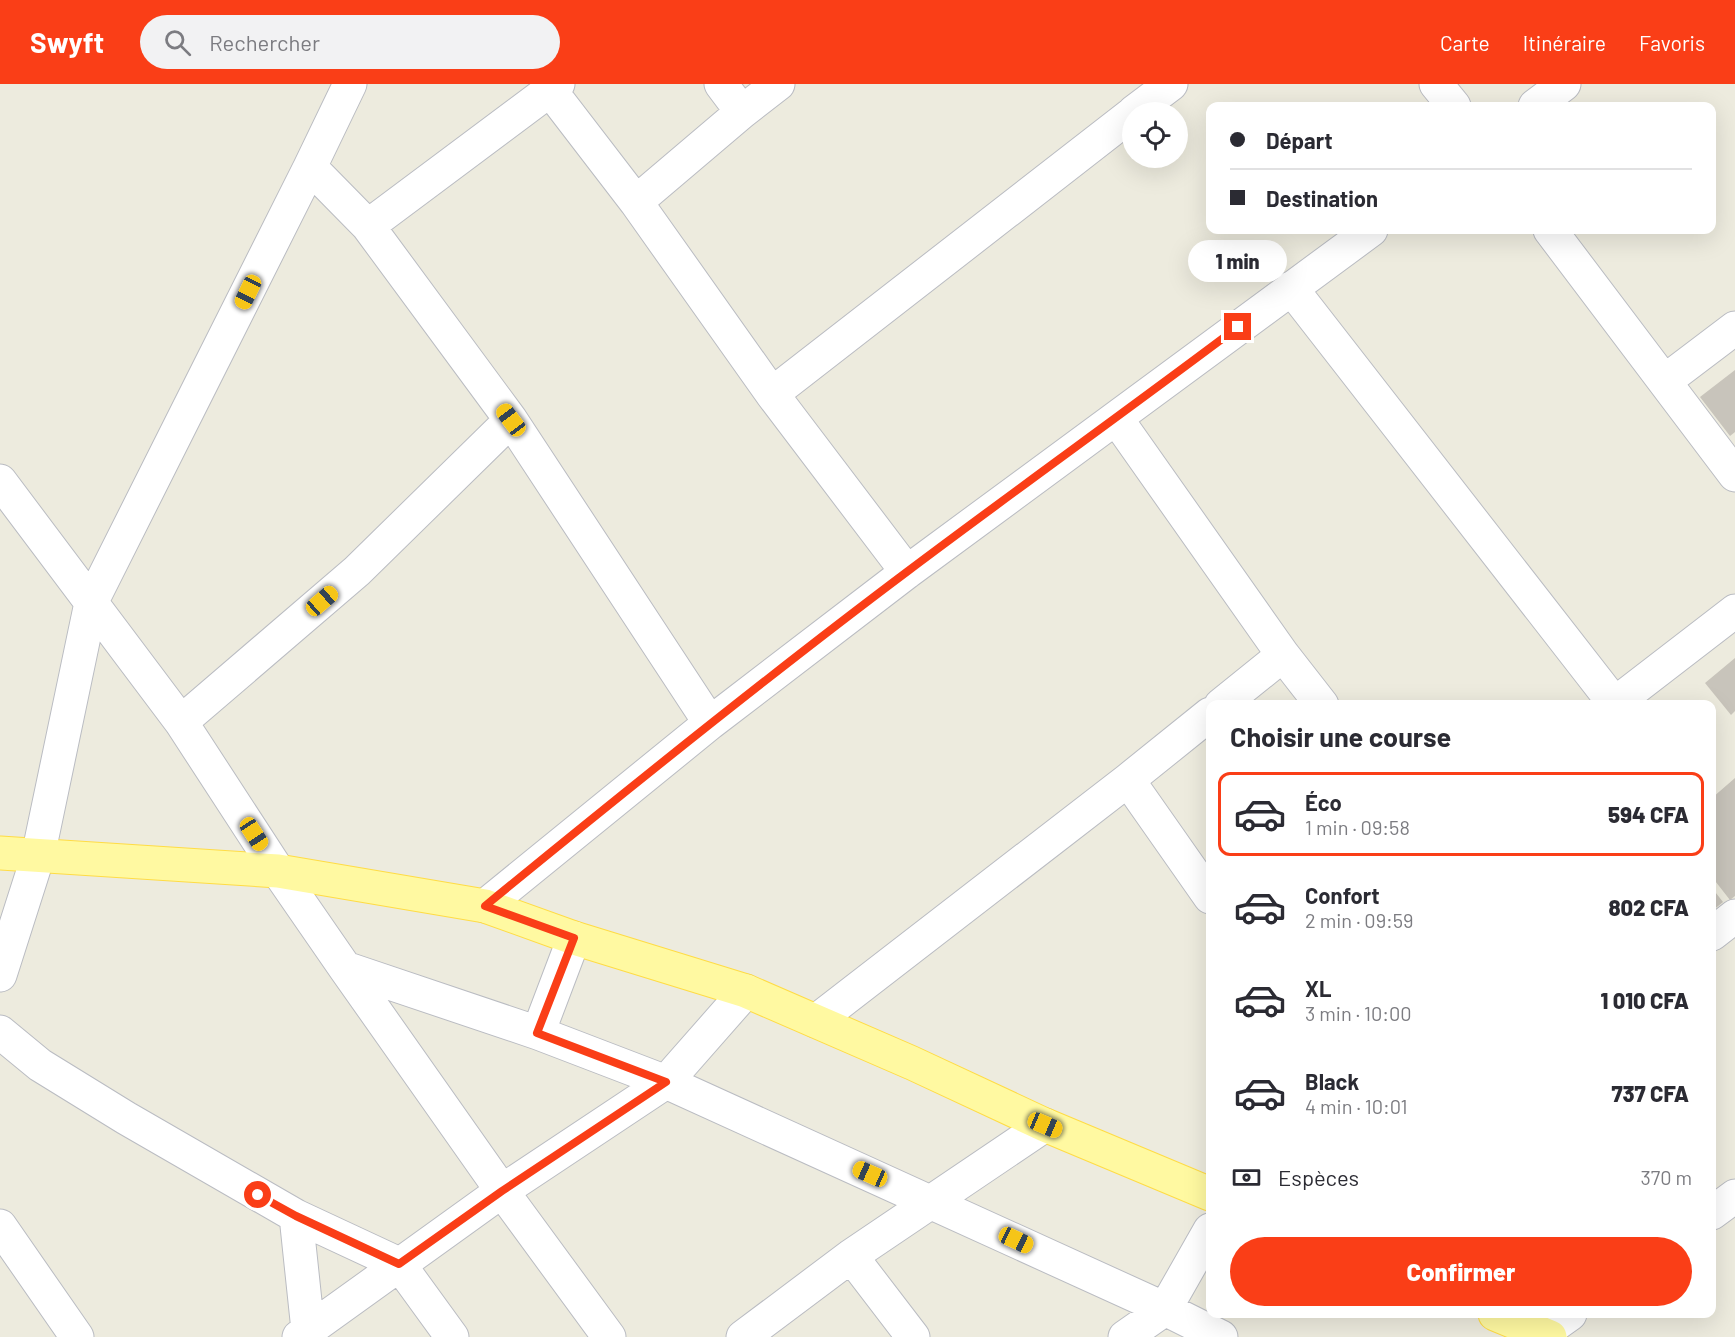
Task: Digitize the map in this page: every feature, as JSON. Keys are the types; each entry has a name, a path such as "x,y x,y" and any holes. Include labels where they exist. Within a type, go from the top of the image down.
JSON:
{"main road":[{"path":"0,853 278,871 485,906 574,938 746,991 912,1063 1045,1125 1206,1192"}],"street":[{"path":"0,975 38,856 91,603 350,84"},
{"path":"721,84 742,112"},
{"path":"636,202 778,84"},
{"path":"1147,102 1171,84"},
{"path":"1436,84 1451,102"},
{"path":"1540,102 1564,84"},
{"path":"368,226 554,87 772,394 907,572"},
{"path":"772,394 1122,122"},
{"path":"310,167 368,226 511,420 710,723"},
{"path":"485,906 710,723 907,572 1365,234"},
{"path":"1553,234 1735,475"},
{"path":"1291,288 1611,700"},
{"path":"1665,381 1735,328"},
{"path":"1116,418 1283,655 1318,700"},
{"path":"181,722 357,571 511,420"},
{"path":"0,481 181,722 278,871 345,968 502,1191 609,1337"},
{"path":"1619,700 1735,611"},
{"path":"1227,700 1283,655"},
{"path":"816,1021 1206,717"},
{"path":"1128,780 1206,891"},
{"path":"1716,931 1735,915"},
{"path":"537,1033 574,938"},
{"path":"345,968 537,1033 666,1082 1165,1309 1221,1337"},
{"path":"303,1334 502,1191 666,1082 746,991"},
{"path":"0,1032 40,1065 78,1089 296,1216 399,1264 452,1337"},
{"path":"743,1337 851,1256 1045,1125"},
{"path":"1716,1210 1735,1196"},
{"path":"296,1216 303,1334"},
{"path":"0,1226 77,1337"},
{"path":"1125,1337 1165,1309 1206,1237"},
{"path":"851,1256 912,1337"},
{"path":"1526,1327 1556,1318"}],"building":[{"path":"1735,370 1735,432 1730,436 1700,397"},
{"path":"1735,658 1735,711 1731,715 1705,683"},
{"path":"1735,778 1735,896 1730,900 1716,882 1716,795"},
{"path":"1716,893 1723,902 1716,908"}],"route":[{"path":"258,1195 296,1216 399,1264 502,1191 666,1082 537,1033 574,938 485,906 710,723 907,572 1238,327"}]}
